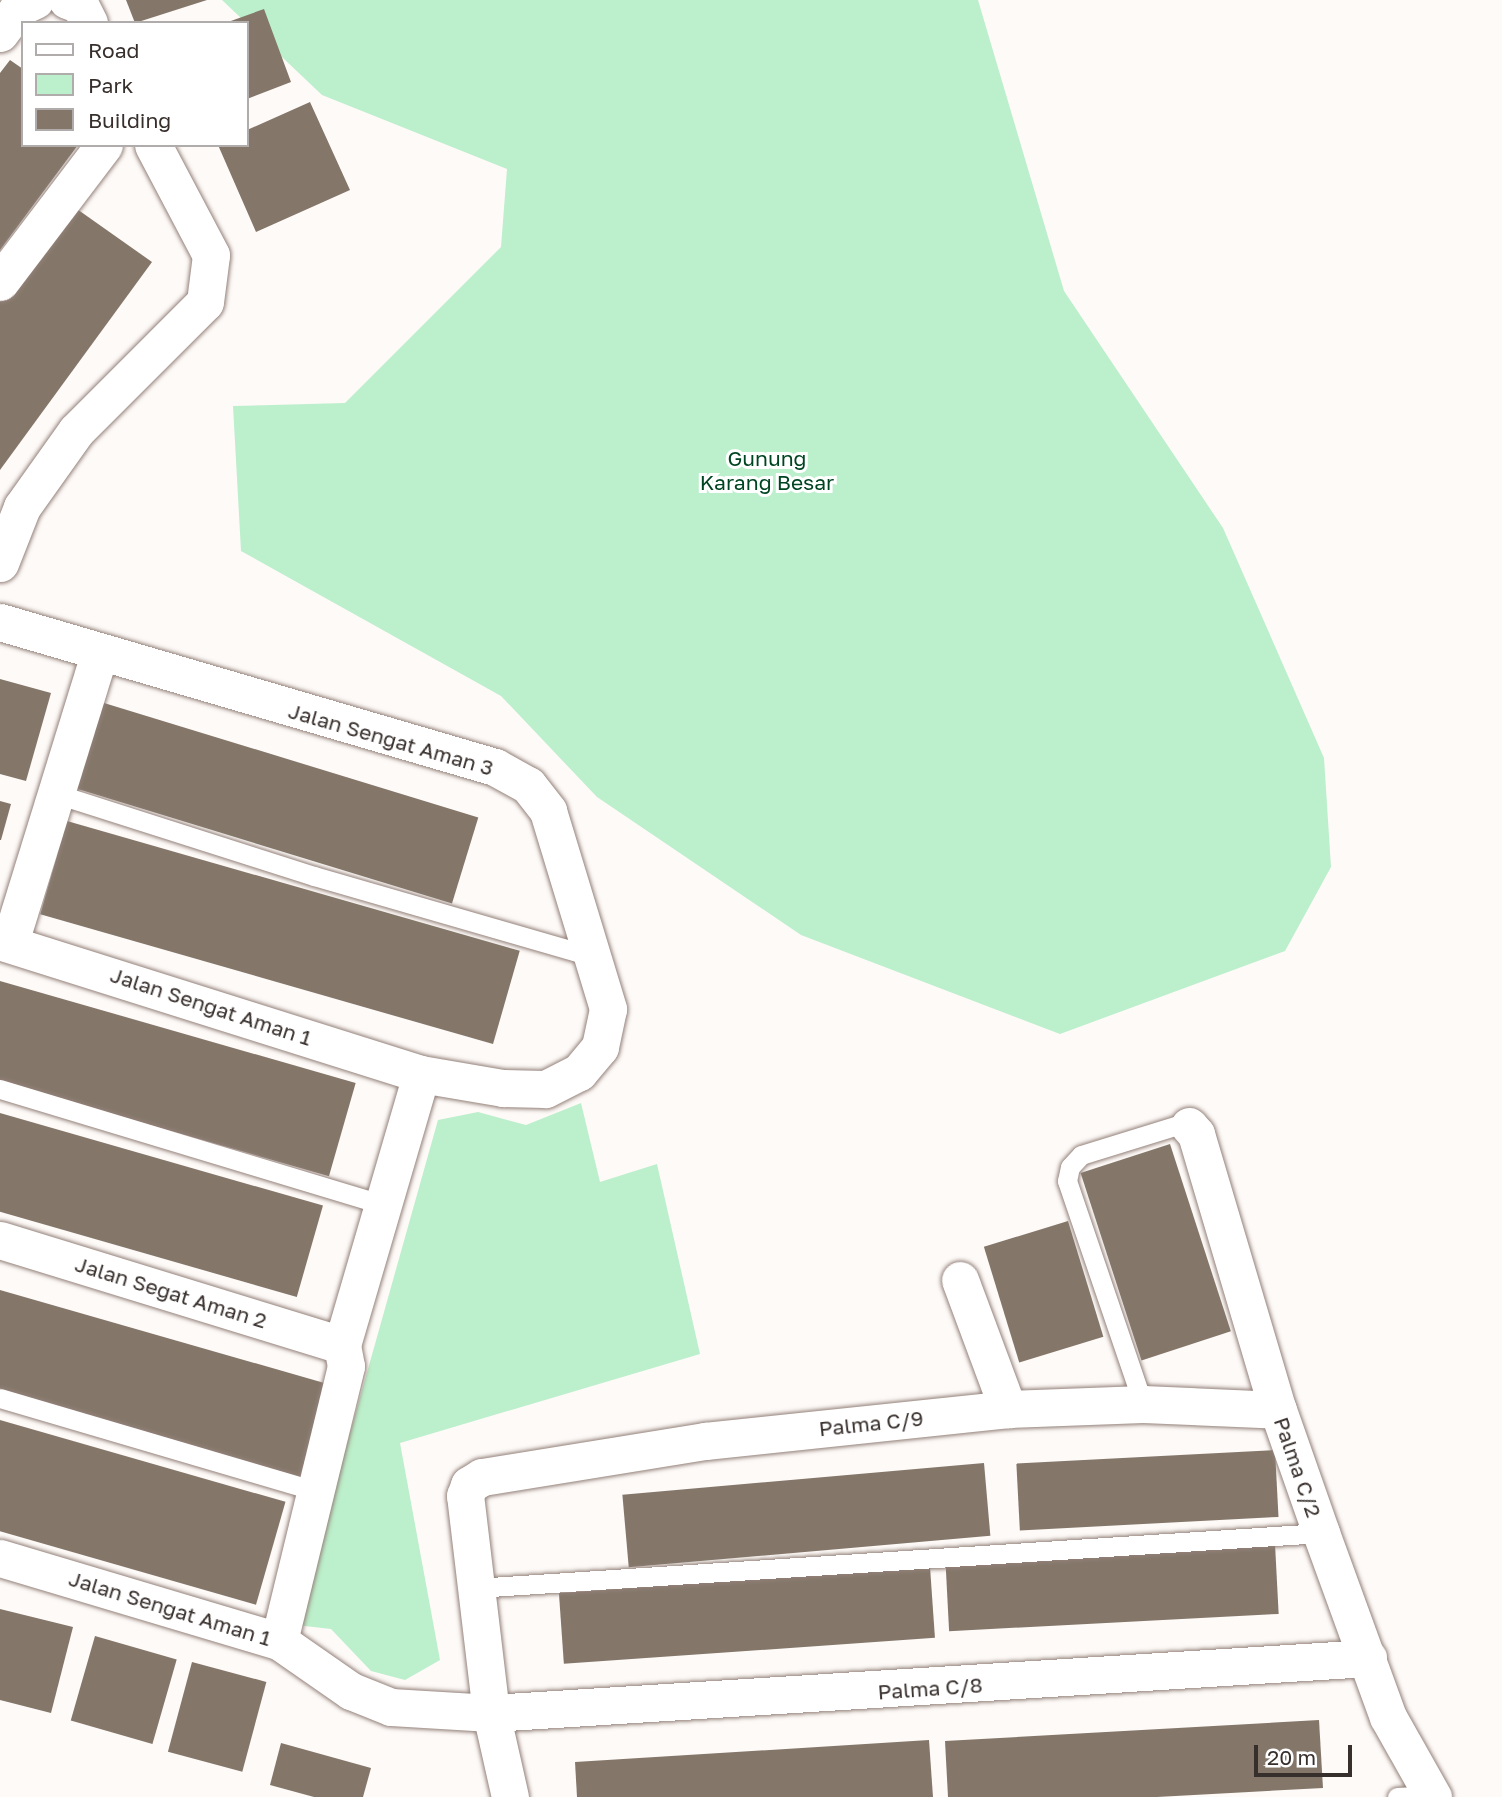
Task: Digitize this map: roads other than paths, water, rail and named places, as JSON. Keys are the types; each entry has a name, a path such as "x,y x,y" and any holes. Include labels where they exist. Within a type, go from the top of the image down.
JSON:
{"street":[{"path":"0,33 18,8 35,0"},
{"path":"67,0 80,5 88,21"},
{"path":"0,282 102,147"},
{"path":"0,564 22,507 76,432 205,302 211,255 154,147"},
{"name":"Jalan Sengat Aman 3","path":"0,622 99,654 495,768 528,785 548,811 608,1009 600,1047 579,1072 545,1089 503,1088 421,1074"},
{"path":"5,942 57,794 99,654"},
{"name":"Jalan Sengat Aman 1","path":"5,942 421,1074"},
{"path":"279,1641 346,1366 342,1345 421,1074"},
{"name":"Palma C/2","path":"1189,1126 1196,1134 1278,1410 1388,1717 1420,1796"},
{"name":"Jalan Segat Aman 2","path":"0,1240 342,1345"},
{"path":"960,1280 1008,1409"},
{"name":"Palma C/9","path":"475,1588 465,1496 469,1485 482,1477 705,1441 1008,1409 1143,1404 1278,1410"},
{"name":"Jalan Sengat Aman 1","path":"0,1558 279,1641 351,1691 391,1707 491,1713"},
{"path":"475,1588 491,1713 510,1797"},
{"name":"Palma C/8","path":"491,1713 1368,1658"}],"lane":[{"path":"57,794 314,876 592,956"},
{"path":"0,1088 384,1205"},
{"path":"1143,1404 1067,1181 1070,1167 1081,1155 1181,1124 1189,1126"},
{"path":"0,1398 316,1491"},
{"path":"475,1588 1321,1533"}],"park label":[{"name":"Gunung Karang Besar","path":"767,470"}]}
